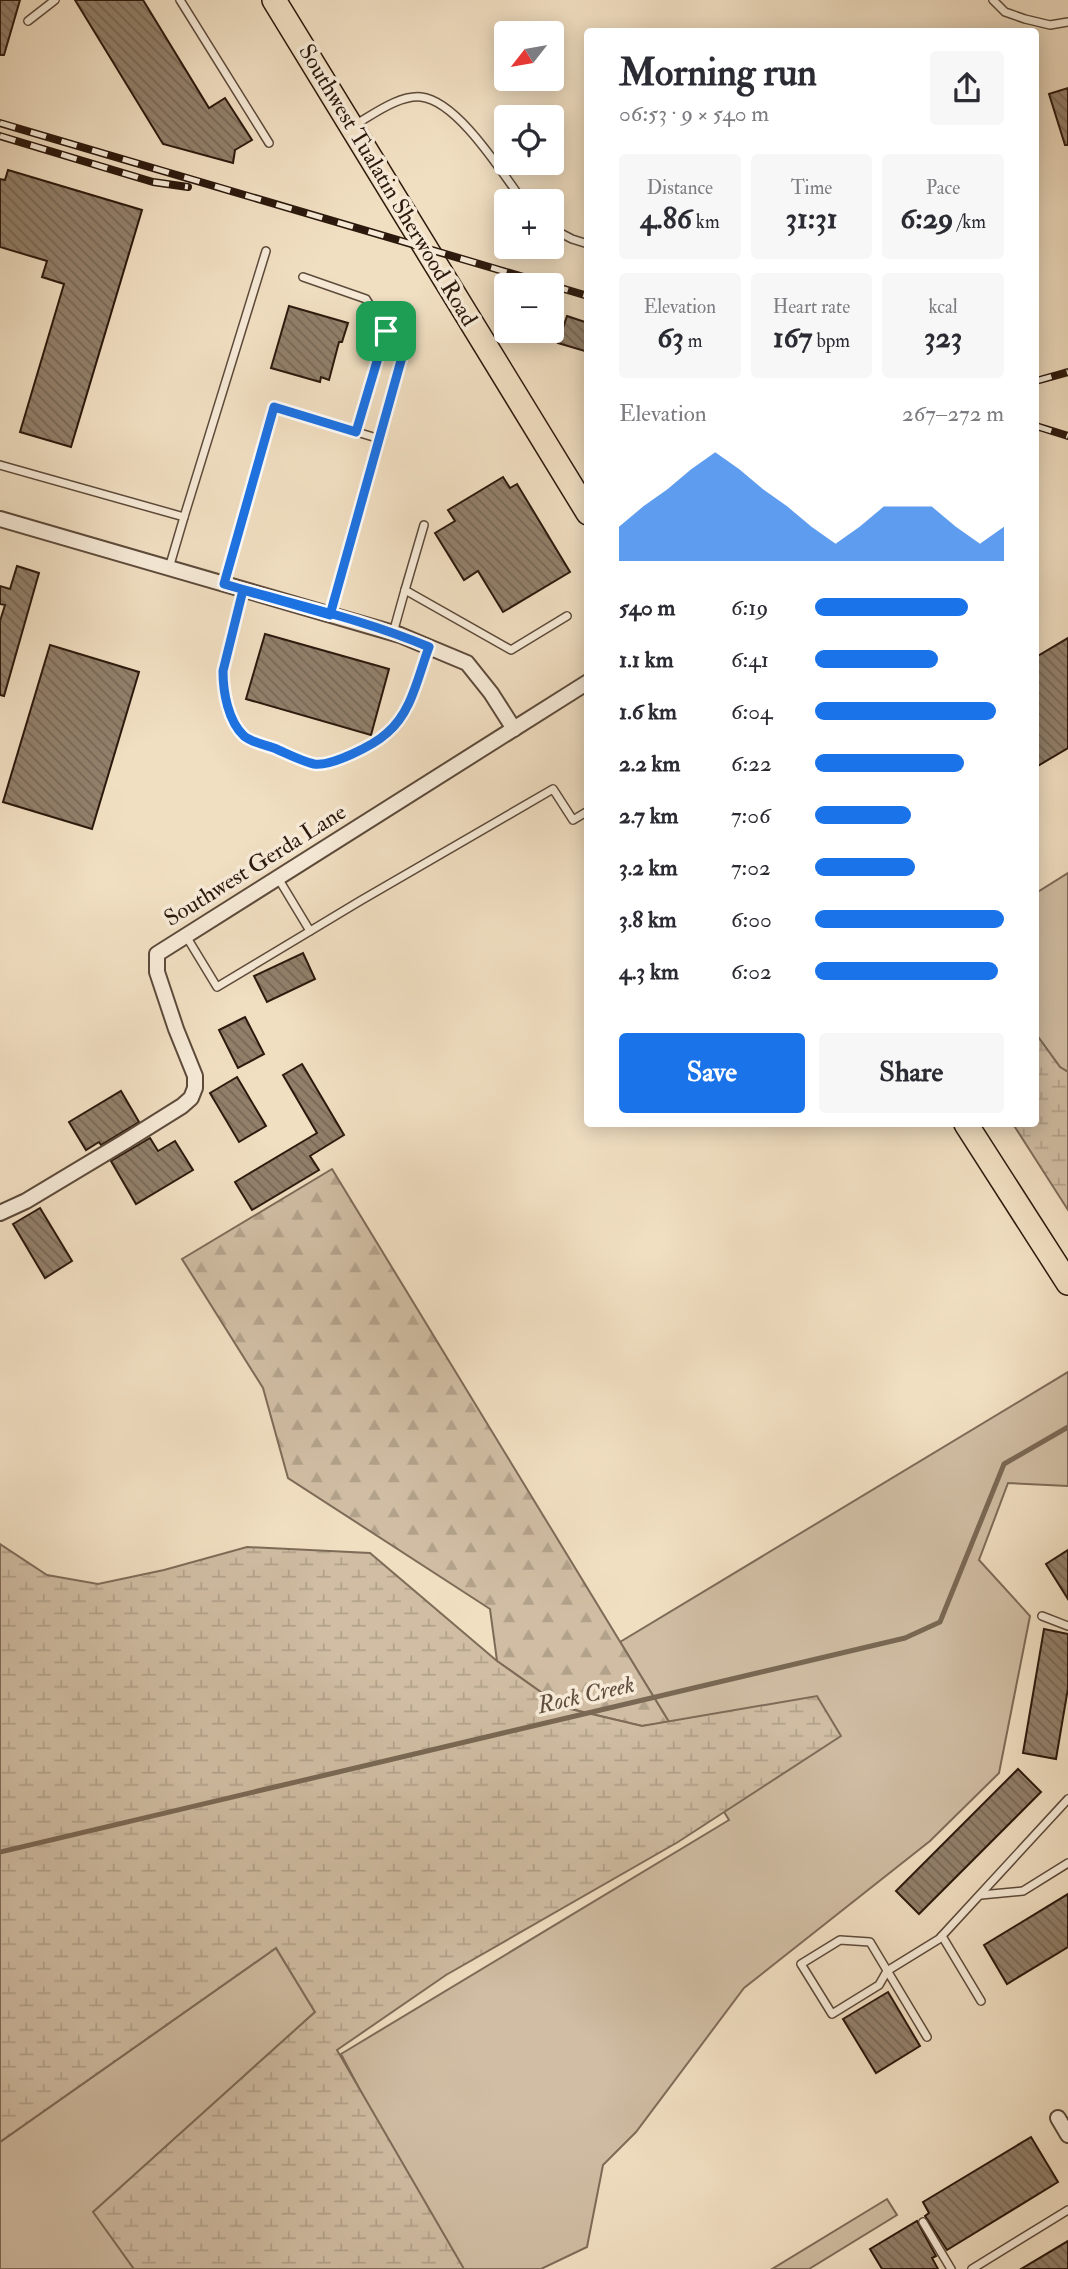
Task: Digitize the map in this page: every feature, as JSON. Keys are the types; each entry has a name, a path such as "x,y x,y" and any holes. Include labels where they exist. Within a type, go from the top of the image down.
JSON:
{"highway":[{"name":"Southwest Tualatin Sherwood Road","path":"274,0 584,506"},
{"path":"968,1127 1068,1283"}],"street":[{"path":"0,519 393,633 429,647 467,663 491,693 514,729"},
{"name":"Southwest Gerda Lane","path":"0,1213 26,1201 126,1141 183,1106 191,1098 195,1088 195,1076 157,972 157,954 584,685"},
{"path":"1058,2118 1068,2135"}],"lane":[{"path":"28,21 55,0"},
{"path":"180,0 270,143"},
{"path":"993,0 1005,12 1025,19 1050,25 1068,22"},
{"path":"352,126 404,99 422,97 443,107 467,126 514,189"},
{"path":"564,235 584,243"},
{"path":"169,568 266,251"},
{"path":"303,277 366,299 402,357 330,615"},
{"path":"356,432 386,331"},
{"path":"224,584 274,407 380,439"},
{"path":"0,465 184,517"},
{"path":"393,633 424,526"},
{"path":"243,590 223,671 229,710 245,738 316,764 365,748 387,734 409,704 429,647"},
{"path":"405,590 511,650 567,616"},
{"path":"186,936 217,987 553,789 573,820 584,813"},
{"path":"278,878 310,931"},
{"path":"1042,1616 1068,1626"},
{"path":"927,2036 887,1971 870,1942 840,1940 801,1964 832,2014 879,1985 887,1971 942,1936 1068,1799"},
{"path":"981,1895 1023,1891 1068,1863"},
{"path":"942,1936 981,2001"},
{"path":"972,2269 1068,2210"},
{"path":"923,2222 951,2269"}],"green space":[{"path":"1068,873 1068,1072 1060,1067 1039,1038 1039,891"},
{"path":"1039,1038 1060,1067 1068,1072 1068,1210 1015,1127 1039,1127"},
{"path":"332,1169 669,1722 642,1726 562,1707 497,1661 490,1609 288,1478 263,1388 182,1259"},
{"path":"1068,1372 1068,1486 1008,1483 979,1560 1030,1616 999,1773 930,1841 744,1988 636,2132 603,2165 587,2247 541,2269 454,2269 341,2054 729,1820 620,1642"},
{"path":"0,1544 47,1575 98,1584 164,1570 247,1547 370,1553 497,1661 562,1707 642,1726 817,1696 841,1736 678,1842 446,1975 337,2050 464,2269 134,2269 93,2212 315,2012 276,1948 0,2142"},
{"path":"276,1948 315,2012 94,2212 134,2269 0,2269 0,2142"},
{"path":"887,2199 897,2215 809,2269 772,2269"}],"building":[{"path":"0,0 20,0 4,55 0,55"},
{"path":"75,0 143,0 209,108 225,98 252,140 235,150 233,163 163,144"},
{"path":"1068,88 1068,145 1065,145 1049,94"},
{"path":"8,170 142,210 71,447 20,432 64,284 42,277 47,261 0,247 0,179 5,180"},
{"path":"289,306 348,323 342,342 339,342 329,380 321,377 320,382 271,368"},
{"path":"567,316 584,322 584,351 558,343 564,343"},
{"path":"503,477 510,488 517,484 570,572 503,612 478,571 464,580 435,533 455,521 448,510"},
{"path":"17,566 39,573 4,696 0,695 0,621 5,605 0,604 0,586 10,589"},
{"path":"265,634 389,669 371,735 246,699"},
{"path":"1068,638 1068,748 1039,765 1039,655"},
{"path":"50,645 139,672 92,829 3,802"},
{"path":"303,953 315,979 267,1002 254,976"},
{"path":"245,1017 264,1054 238,1068 219,1030"},
{"path":"302,1064 344,1135 310,1156 319,1170 252,1210 235,1182 317,1133 283,1075"},
{"path":"237,1077 266,1126 239,1142 210,1093"},
{"path":"121,1091 139,1122 101,1145 99,1142 86,1150 69,1122"},
{"path":"150,1138 158,1151 175,1141 193,1170 136,1204 111,1161"},
{"path":"40,1208 72,1261 45,1278 13,1224"},
{"path":"1068,1550 1068,1599 1046,1564"},
{"path":"1044,1629 1068,1634 1068,1688 1056,1759 1023,1753"},
{"path":"1018,1769 1041,1792 919,1914 896,1891"},
{"path":"1068,1894 1068,1947 1007,1984 984,1945"},
{"path":"888,1992 920,2046 876,2073 843,2019"},
{"path":"1031,2137 1058,2182 947,2250 925,2216 929,2213 923,2202"},
{"path":"917,2221 936,2256 932,2258 938,2269 882,2269 870,2249"},
{"path":"1068,2241 1068,2269 1021,2269"}],"waterway":[{"name":"Rock Creek","path":"0,1852 905,1638 940,1622 1004,1464 1068,1427"}],"railway":[{"path":"0,123 584,295"},
{"path":"0,136 153,182 188,187"},
{"path":"1039,380 1068,372"},
{"path":"1039,427 1068,436"}],"route":[{"path":"386,331 356,432 274,407 224,584 330,615 400,635 429,647 409,704 387,734 365,748 329,762 316,764 245,738 229,710 223,671 243,590 330,615 402,357 386,331"}]}
